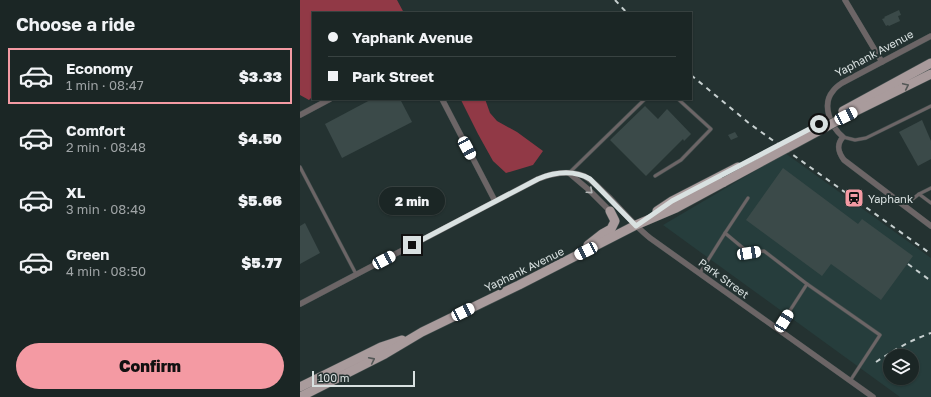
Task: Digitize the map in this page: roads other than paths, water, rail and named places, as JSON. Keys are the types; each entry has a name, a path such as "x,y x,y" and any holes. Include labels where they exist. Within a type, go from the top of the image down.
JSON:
{"main road":[{"name":"Yaphank Avenue","path":"300,397 385,354 422,332 636,226 676,208 722,179 844,114 931,63"},
{"name":"Yaphank Avenue","path":"844,114 931,74"},
{"path":"574,258 602,234 613,227 615,221 610,211"},
{"name":"Yaphank Avenue","path":"300,387 381,347 422,332"}],"street":[{"path":"845,0 882,62"},
{"name":"Yaphank Avenue","path":"843,137 836,130 829,115 827,104 832,92 842,82 931,36"},
{"path":"300,115 328,100"},
{"path":"444,100 495,201"},
{"path":"843,137 838,144 838,148 844,160 931,226"},
{"path":"569,173 610,211"},
{"name":"Park Street","path":"300,304 495,201 544,177 554,174 569,173 583,175 590,179 636,226 650,238 873,397"}],"lane":[{"path":"569,173 643,100"},
{"path":"655,176 680,160 711,129 679,100"},
{"path":"843,137 855,140 866,138 931,106"},
{"path":"300,167 356,274"},
{"path":"904,206 919,194 931,188"},
{"path":"919,194 931,203"},
{"path":"700,273 748,198"},
{"path":"725,233 749,253 764,251 807,284 880,335 850,381"},
{"path":"778,329 807,284"}],"railway":[{"path":"615,0 626,12"},
{"path":"692,76 750,124 931,254"},
{"path":"908,264 931,281"},
{"path":"876,362 889,353 931,333"}],"place":[{"name":"Yaphank","path":"854,198"}]}
